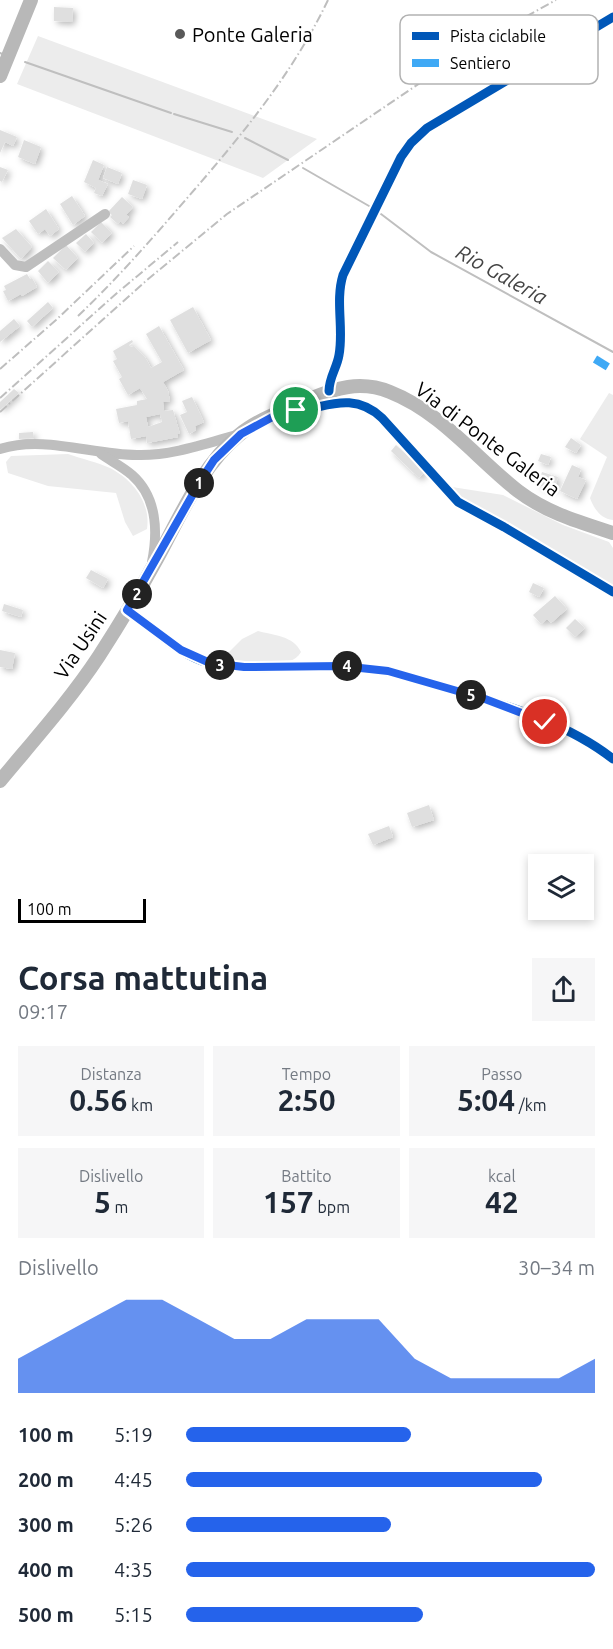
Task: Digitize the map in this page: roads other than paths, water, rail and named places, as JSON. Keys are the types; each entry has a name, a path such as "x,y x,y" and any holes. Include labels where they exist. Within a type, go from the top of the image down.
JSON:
{"main road":[{"path":"0,76 31,0"},
{"name":"Via di Ponte Galeria","path":"241,434 291,407 328,391 362,385 388,391 404,398 435,418 492,469 534,502 556,514 613,533"},
{"name":"Via Usini","path":"0,780 87,673 127,610 206,472 220,454 241,434"}],"street":[{"path":"598,25 613,16"},
{"path":"328,391 329,379 339,356 341,279 398,163 406,149 427,128 500,84"},
{"path":"0,249 15,265 25,267 105,214"},
{"path":"291,407 301,410 334,402 344,402 372,411 382,418 458,502 613,592"},
{"path":"0,449 17,445 39,444 97,452 158,454 241,434"},
{"path":"97,452 132,475 148,497 154,514 156,531 150,571"},
{"path":"127,610 181,650 203,661 234,666 323,665 388,671 485,699 531,716 579,738 613,759"}],"waterway":[{"name":"Rio Galeria","path":"25,62 171,113"},
{"name":"Rio Galeria","path":"174,114 232,132"},
{"name":"Rio Galeria","path":"245,138 288,160"},
{"name":"Rio Galeria","path":"303,168 369,206"},
{"name":"Rio Galeria","path":"381,214 431,252 613,352"}],"railway":[{"path":"78,316 152,238 251,122 300,51 328,0"},
{"path":"529,15 556,0"},
{"path":"0,412 147,280 227,214 418,84"},
{"path":"0,398 117,293 178,242"},
{"path":"0,369 134,246"}],"place":[{"name":"Ponte Galeria","path":"180,34"}]}
